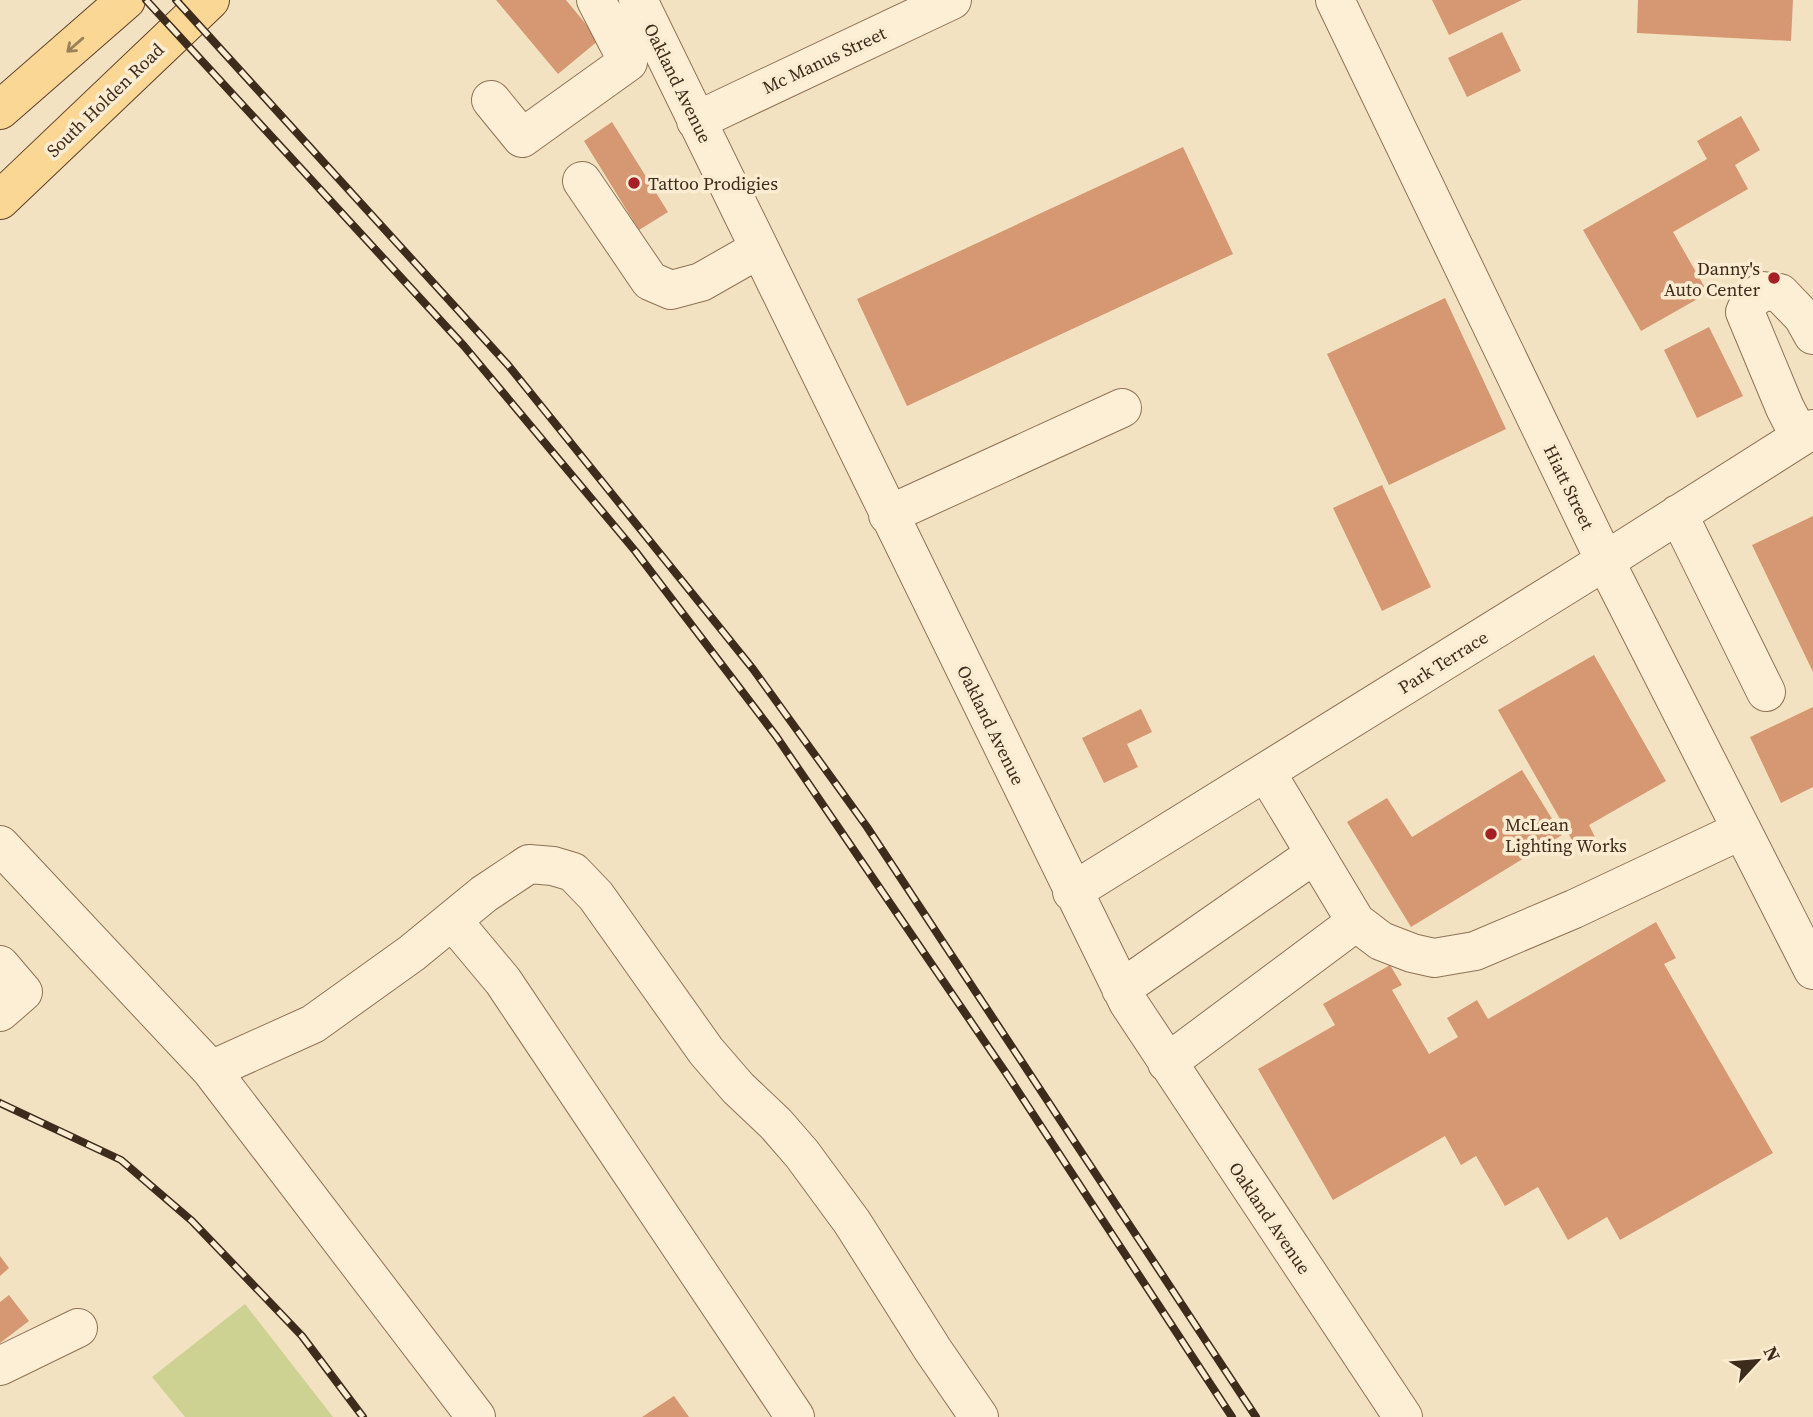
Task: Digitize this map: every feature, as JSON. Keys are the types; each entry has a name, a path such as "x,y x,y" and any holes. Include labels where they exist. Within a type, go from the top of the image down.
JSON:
{"main road":[{"path":"0,110 126,0"},
{"name":"South Holden Road","path":"0,200 210,0"}],"street":[{"path":"491,100 522,138 645,55 596,0"},
{"name":"Oakland Avenue","path":"638,0 645,55 696,121 1121,989 1167,1063 1403,1417"},
{"name":"Mc Manus Street","path":"696,121 952,0"},
{"name":"Hiatt Street","path":"1335,0 1605,561 1813,970"},
{"path":"582,181 650,281 671,290 701,282 759,249"},
{"path":"1806,433 1785,408 1745,312 1750,301 1763,291 1780,293 1802,317 1813,335"},
{"path":"888,515 1122,408"},
{"name":"Park Terrace","path":"1072,892 1806,433"},
{"path":"1678,514 1766,692"},
{"path":"1266,772 1356,922 1381,941 1434,958 1475,951 1574,909 1742,830"},
{"path":"0,845 211,1070 477,1417"},
{"path":"1121,989 1315,854"},
{"path":"211,1070 313,1024 412,953 484,894 529,864 553,866 573,872 596,896 706,1051 738,1088 776,1124 810,1165 852,1222 979,1417"},
{"path":"452,920 503,981 796,1417"},
{"path":"1167,1063 1356,922"},
{"path":"0,965 23,992 0,1012"},
{"path":"0,1366 78,1328"}],"green space":[{"path":"245,1304 333,1417 185,1417 152,1377"}],"building":[{"path":"496,0 566,0 599,40 558,74"},
{"path":"1432,0 1522,0 1449,35"},
{"path":"1638,0 1793,0 1791,41 1637,33"},
{"path":"1502,32 1521,71 1467,97 1448,58"},
{"path":"1741,116 1760,150 1735,165 1748,189 1673,232 1708,293 1641,331 1583,230 1707,159 1697,141"},
{"path":"612,122 668,212 639,230 584,141"},
{"path":"1183,147 1233,254 907,406 857,299"},
{"path":"1445,298 1506,429 1389,485 1327,354"},
{"path":"1709,327 1743,396 1697,418 1664,350"},
{"path":"1382,485 1431,587 1382,611 1333,508"},
{"path":"1813,516 1813,672 1752,545"},
{"path":"1594,655 1666,781 1589,825 1595,837 1576,847 1498,710"},
{"path":"1813,707 1813,787 1781,803 1750,737"},
{"path":"1141,709 1152,732 1127,744 1138,767 1104,783 1082,738"},
{"path":"1522,770 1562,835 1411,927 1347,822 1387,798 1412,837"},
{"path":"1656,922 1676,958 1664,964 1773,1153 1620,1240 1607,1217 1568,1240 1538,1187 1505,1206 1476,1156 1461,1165 1445,1136 1333,1200 1258,1069 1335,1025 1323,1004 1390,965 1402,985 1392,990 1429,1054 1458,1037 1447,1018 1477,1000 1488,1019"},
{"path":"0,1256 9,1268 0,1276"},
{"path":"9,1295 29,1321 0,1343 0,1302"},
{"path":"674,1396 689,1417 642,1417"}],"railway":[{"path":"146,0 464,346 636,552 776,736 1008,1076 1232,1417"},
{"path":"176,0 508,365 753,669 867,827 1256,1417"},
{"path":"0,1103 121,1160 192,1221 302,1336 363,1417"}],"place":[{"name":"Tattoo Prodigies","path":"634,183"},
{"name":"Danny's Auto Center","path":"1774,278"},
{"name":"McLean Lighting Works","path":"1491,834"}]}
